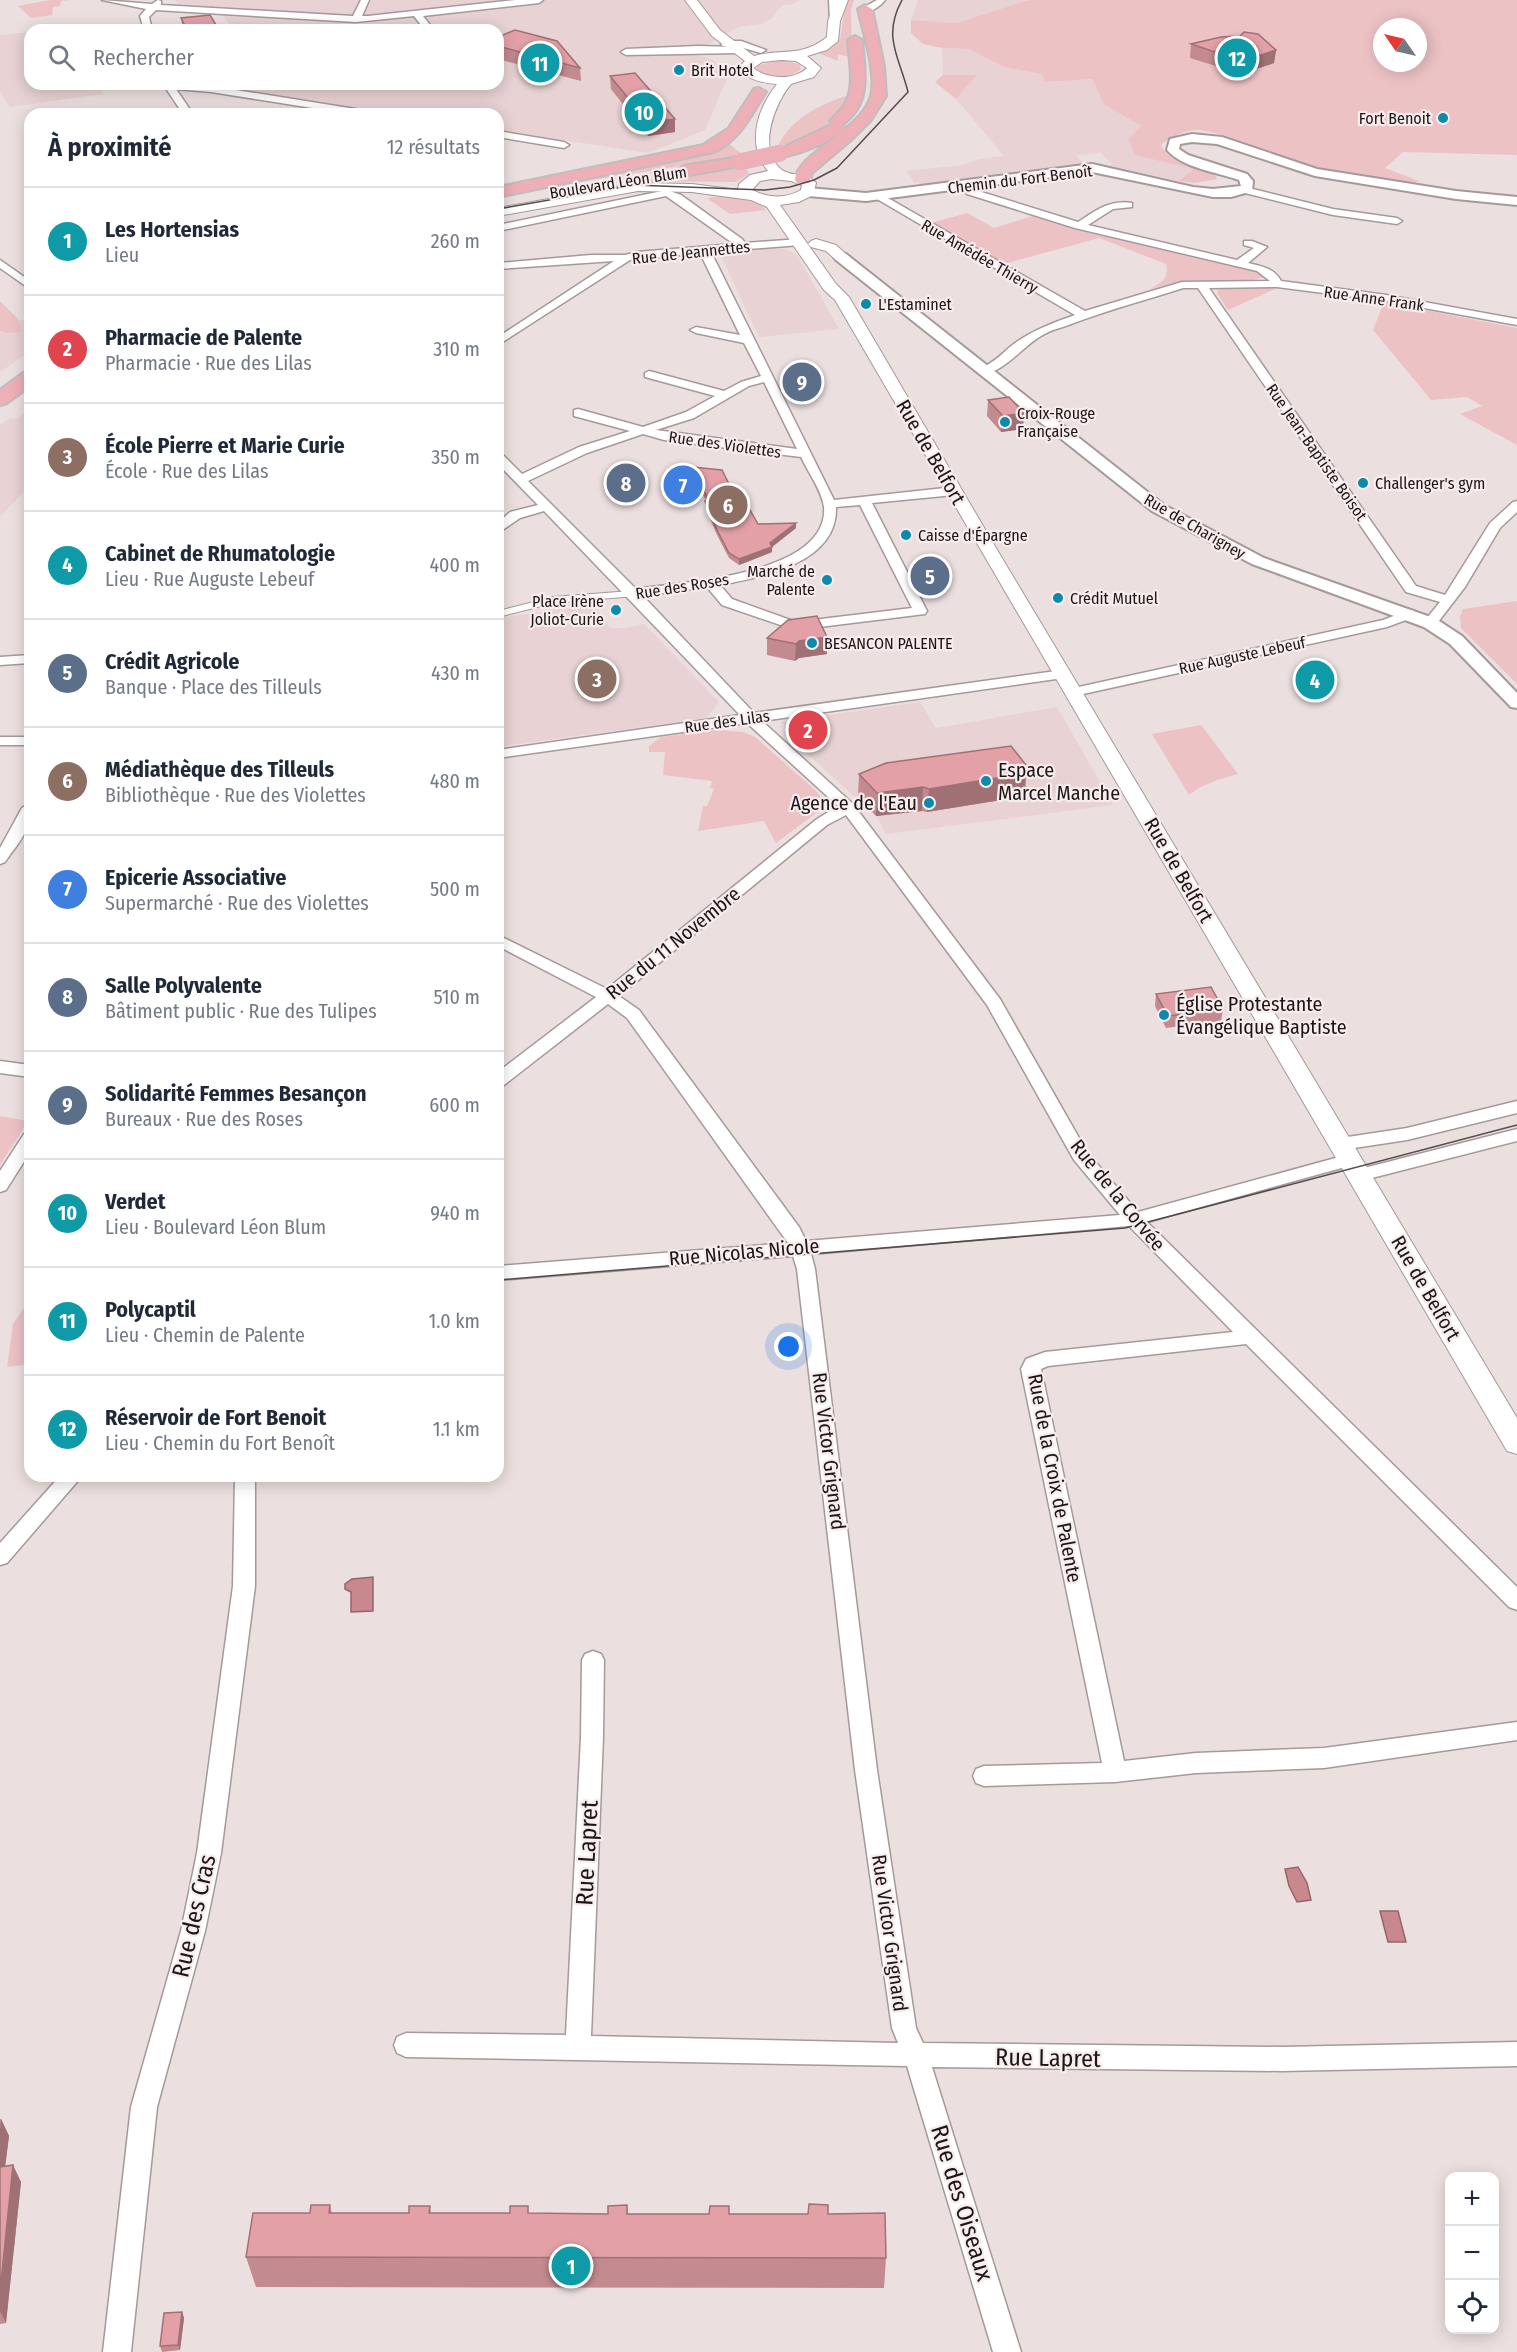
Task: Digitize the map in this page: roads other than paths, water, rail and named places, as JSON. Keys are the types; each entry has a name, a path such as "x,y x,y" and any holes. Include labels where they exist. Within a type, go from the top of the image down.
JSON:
{"main road":[{"path":"691,0 717,33 753,61"},
{"path":"743,152 759,84 746,67 753,61 787,56 822,47 833,38 834,21 843,0"},
{"path":"743,152 780,151 824,135 856,113 866,95 862,40 864,3"},
{"path":"806,186 804,171 839,142 871,110 878,94 864,3"},
{"path":"712,26 761,50 808,61 814,68 805,76 759,84"},
{"path":"788,79 772,102 762,133 762,146 769,166 779,175 806,186"},
{"path":"504,192 708,149 727,140 733,133 759,84"},
{"path":"743,152 763,176"},
{"name":"Boulevard Léon Blum","path":"504,192 743,152"},
{"name":"Boulevard Léon Blum","path":"504,201 743,152"},
{"path":"753,197 746,192 745,184 763,176 779,175"},
{"path":"504,211 638,187 692,188 775,201 793,199 806,186"},
{"name":"Rue de Belfort","path":"753,197 772,204 808,243 833,258 845,292 841,297"},
{"name":"Rue de Belfort","path":"793,199 798,221 831,287 841,297 1517,1443"},
{"path":"0,385 24,368"},
{"path":"0,399 24,381"}],"street":[{"path":"106,0 153,7 356,19 539,0"},
{"path":"146,24 144,16 161,0"},
{"path":"356,19 365,0"},
{"path":"832,0 834,21"},
{"path":"864,3 878,4 881,0"},
{"path":"417,14 425,24"},
{"path":"626,52 734,47 761,50"},
{"path":"171,90 184,108"},
{"path":"217,90 330,108"},
{"path":"504,135 564,144"},
{"path":"1397,221 1333,212 1245,190 1248,186 1243,177 1184,158 1173,150 1174,142 1192,138 1218,140 1315,172 1456,195 1517,201"},
{"name":"Chemin du Fort Benoît","path":"806,186 860,197 877,196 1092,168 1129,173 1200,192 1223,194 1245,190"},
{"path":"963,186 971,192 1078,226 1268,272 1274,276 1276,285 1182,285 1157,292 1039,332 1019,345 997,366 983,371"},
{"path":"504,227 667,193 677,197 738,241 741,246"},
{"name":"Rue Amédée Thierry","path":"877,196 1084,315"},
{"path":"1078,226 1111,206 1128,205"},
{"name":"Rue de Jeannettes","path":"504,338 626,258 637,255 741,246 808,243"},
{"path":"1239,264 1262,247 1248,243"},
{"path":"704,250 830,504 954,491"},
{"path":"504,265 591,258 626,258"},
{"name":"Rue de Charigney","path":"833,258 983,371 1158,508 1197,531 1258,561 1430,623 1456,640 1517,703"},
{"path":"0,263 24,281"},
{"name":"Rue Jean-Baptiste Boisot","path":"1201,284 1411,589 1448,600"},
{"name":"Rue Anne Frank","path":"1276,285 1386,298 1517,322"},
{"path":"696,330 749,340"},
{"path":"649,375 726,395"},
{"path":"520,480 583,450 623,435 690,415 745,384 767,378"},
{"name":"Rue des Violettes","path":"578,412 702,442 805,454"},
{"name":"Rue de la Corvée","path":"504,463 750,718 848,807 994,1003 1080,1156 1148,1236 1517,1601"},
{"path":"710,582 727,602 734,606 795,626 920,611 864,500"},
{"name":"Rue des Roses","path":"504,612 553,600 631,594 710,582 773,568 805,552 815,544 827,528 830,519 830,504"},
{"path":"1430,623 1448,600 1495,526 1517,505"},
{"path":"504,524 514,515 546,507"},
{"name":"Rue Auguste Lebeuf","path":"1068,683 1387,623 1409,614"},
{"path":"0,661 24,659"},
{"name":"Rue des Lilas","path":"504,753 750,718 1068,683"},
{"path":"0,741 24,741"},
{"name":"Rue du 11 Novembre","path":"504,1076 608,996 822,822 848,807"},
{"path":"2,847 23,833"},
{"name":"Rue Victor Grignard","path":"504,943 608,996 633,1014 792,1232 800,1248 806,1269 838,1521 866,1770 904,2028 916,2055"},
{"path":"0,1067 24,1070"},
{"path":"1350,1159 1407,1134 1517,1107"},
{"path":"1350,1159 1517,1134"},
{"path":"0,1186 24,1148"},
{"name":"Rue Nicolas Nicole","path":"504,1272 991,1233 1135,1219 1350,1159"},
{"name":"Rue de la Croix de Palente","path":"1115,1772 1031,1370 1033,1364 1045,1359 1250,1337"},
{"path":"0,1557 67,1482"},
{"name":"Rue des Cras","path":"117,2352 144,2107 193,1931 210,1853 244,1586 245,1482"},
{"name":"Rue Lapret","path":"578,2047 592,1737 593,1660"},
{"path":"984,1776 1115,1772 1196,1763 1324,1758 1517,1731"},
{"name":"Rue Lapret","path":"406,2045 1168,2060 1404,2059 1517,2054"},
{"name":"Rue des Oiseaux","path":"916,2055 1007,2352"}],"tram line":[{"path":"504,208 634,185 765,190 790,187 814,180 837,168 908,92 893,36 893,25 902,0"},
{"path":"504,1280 1125,1228 1517,1125"}],"place":[{"name":"Réservoir de Fort Benoit","path":"1237,58"},
{"name":"Polycaptil","path":"540,63"},
{"name":"Brit Hotel","path":"679,70"},
{"name":"Verdet","path":"644,112"},
{"name":"Fort Benoit","path":"1443,118"},
{"name":"L'Estaminet","path":"866,304"},
{"name":"Solidarité Femmes Besançon","path":"802,382"},
{"name":"Croix-Rouge Française","path":"1005,422"},
{"name":"Salle Polyvalente","path":"626,483"},
{"name":"Challenger's gym","path":"1363,483"},
{"name":"Epicerie Associative","path":"683,485"},
{"name":"Médiathèque des Tilleuls","path":"728,505"},
{"name":"Caisse d'Épargne","path":"906,535"},
{"name":"Crédit Agricole","path":"930,576"},
{"name":"Marché de Palente","path":"827,580"},
{"name":"Crédit Mutuel","path":"1058,598"},
{"name":"Place Irène Joliot-Curie","path":"616,610"},
{"name":"BESANCON PALENTE","path":"812,643"},
{"name":"École Pierre et Marie Curie","path":"597,679"},
{"name":"Cabinet de Rhumatologie","path":"1315,680"},
{"name":"Pharmacie de Palente","path":"808,730"},
{"name":"Espace Marcel Manche","path":"986,781"},
{"name":"Agence de l'Eau","path":"929,803"},
{"name":"Église Protestante Évangélique Baptiste","path":"1164,1015"},
{"name":"Les Hortensias","path":"571,2266"}]}
